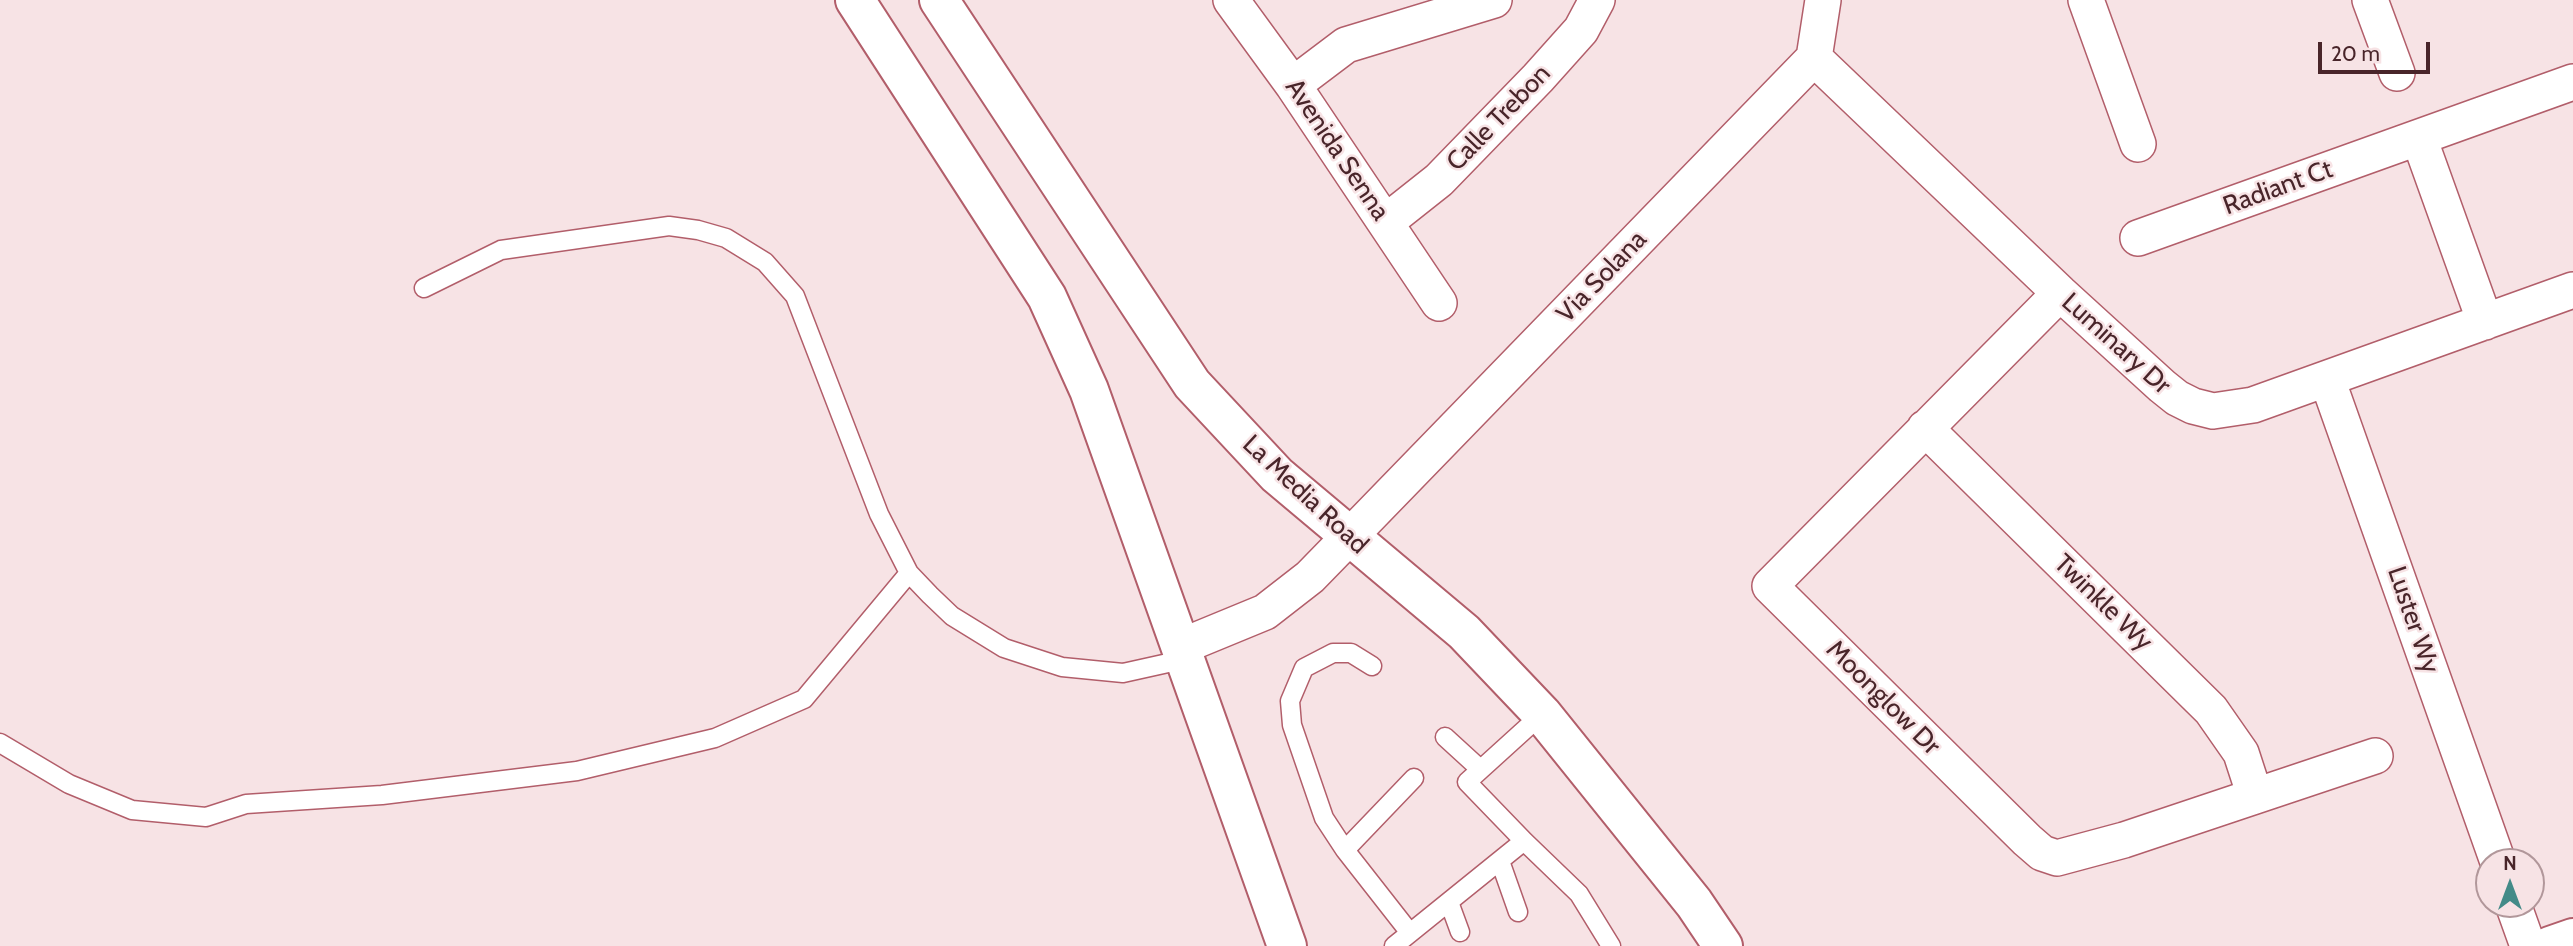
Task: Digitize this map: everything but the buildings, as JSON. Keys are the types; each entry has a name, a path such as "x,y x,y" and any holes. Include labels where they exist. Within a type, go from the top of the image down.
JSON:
{"main road":[{"path":"855,0 1047,297 1089,390 1287,946"},
{"name":"La Media Road","path":"939,0 1192,384 1277,475 1464,632 1542,714 1694,903 1723,946"},
{"path":"2550,946 2573,938"}],"street":[{"name":"Avenida Senna","path":"1231,0 1293,85 1439,303"},
{"path":"1293,85 1346,46 1413,12 1494,0"},
{"name":"Calle Trebon","path":"1386,222 1439,180 1538,78 1581,30 1597,0"},
{"path":"1814,58 1823,0"},
{"path":"2086,0 2138,144"},
{"path":"2370,0 2397,73"},
{"name":"Via Solana","path":"1183,653 1265,612 1310,576 1814,58"},
{"name":"Luminary Dr","path":"1814,58 2060,293 2169,392 2193,406 2213,411 2230,410 2327,379 2573,290"},
{"name":"Radiant Ct","path":"2138,238 2573,82"},
{"path":"2419,138 2485,321"},
{"name":"Moonglow Dr","path":"2060,293 1770,586 2042,853 2057,858 2092,850 2375,757"},
{"name":"Luster Wy","path":"2327,379 2493,848"},
{"name":"Twinkle Wy","path":"1924,428 2211,710 2241,753 2255,796"},
{"path":"2518,918 2528,946"}],"lane":[{"path":"424,288 501,250 639,229 669,226 698,230 747,249 765,262 796,296 879,514 909,573 953,616 1004,648 1032,659 1072,669 1123,673 1183,653"},
{"path":"0,743 69,784 132,810 206,817 246,804 395,794 577,771 715,738 804,699 909,573"},
{"path":"1371,666 1351,653 1333,653 1304,668 1290,701 1292,725 1324,818 1410,933"},
{"path":"1542,714 1467,782 1579,894 1611,946"},
{"path":"1445,737 1480,769"},
{"path":"1345,849 1414,778"},
{"path":"1394,946 1524,841"},
{"path":"1500,861 1518,912"},
{"path":"1449,902 1460,932"}]}
